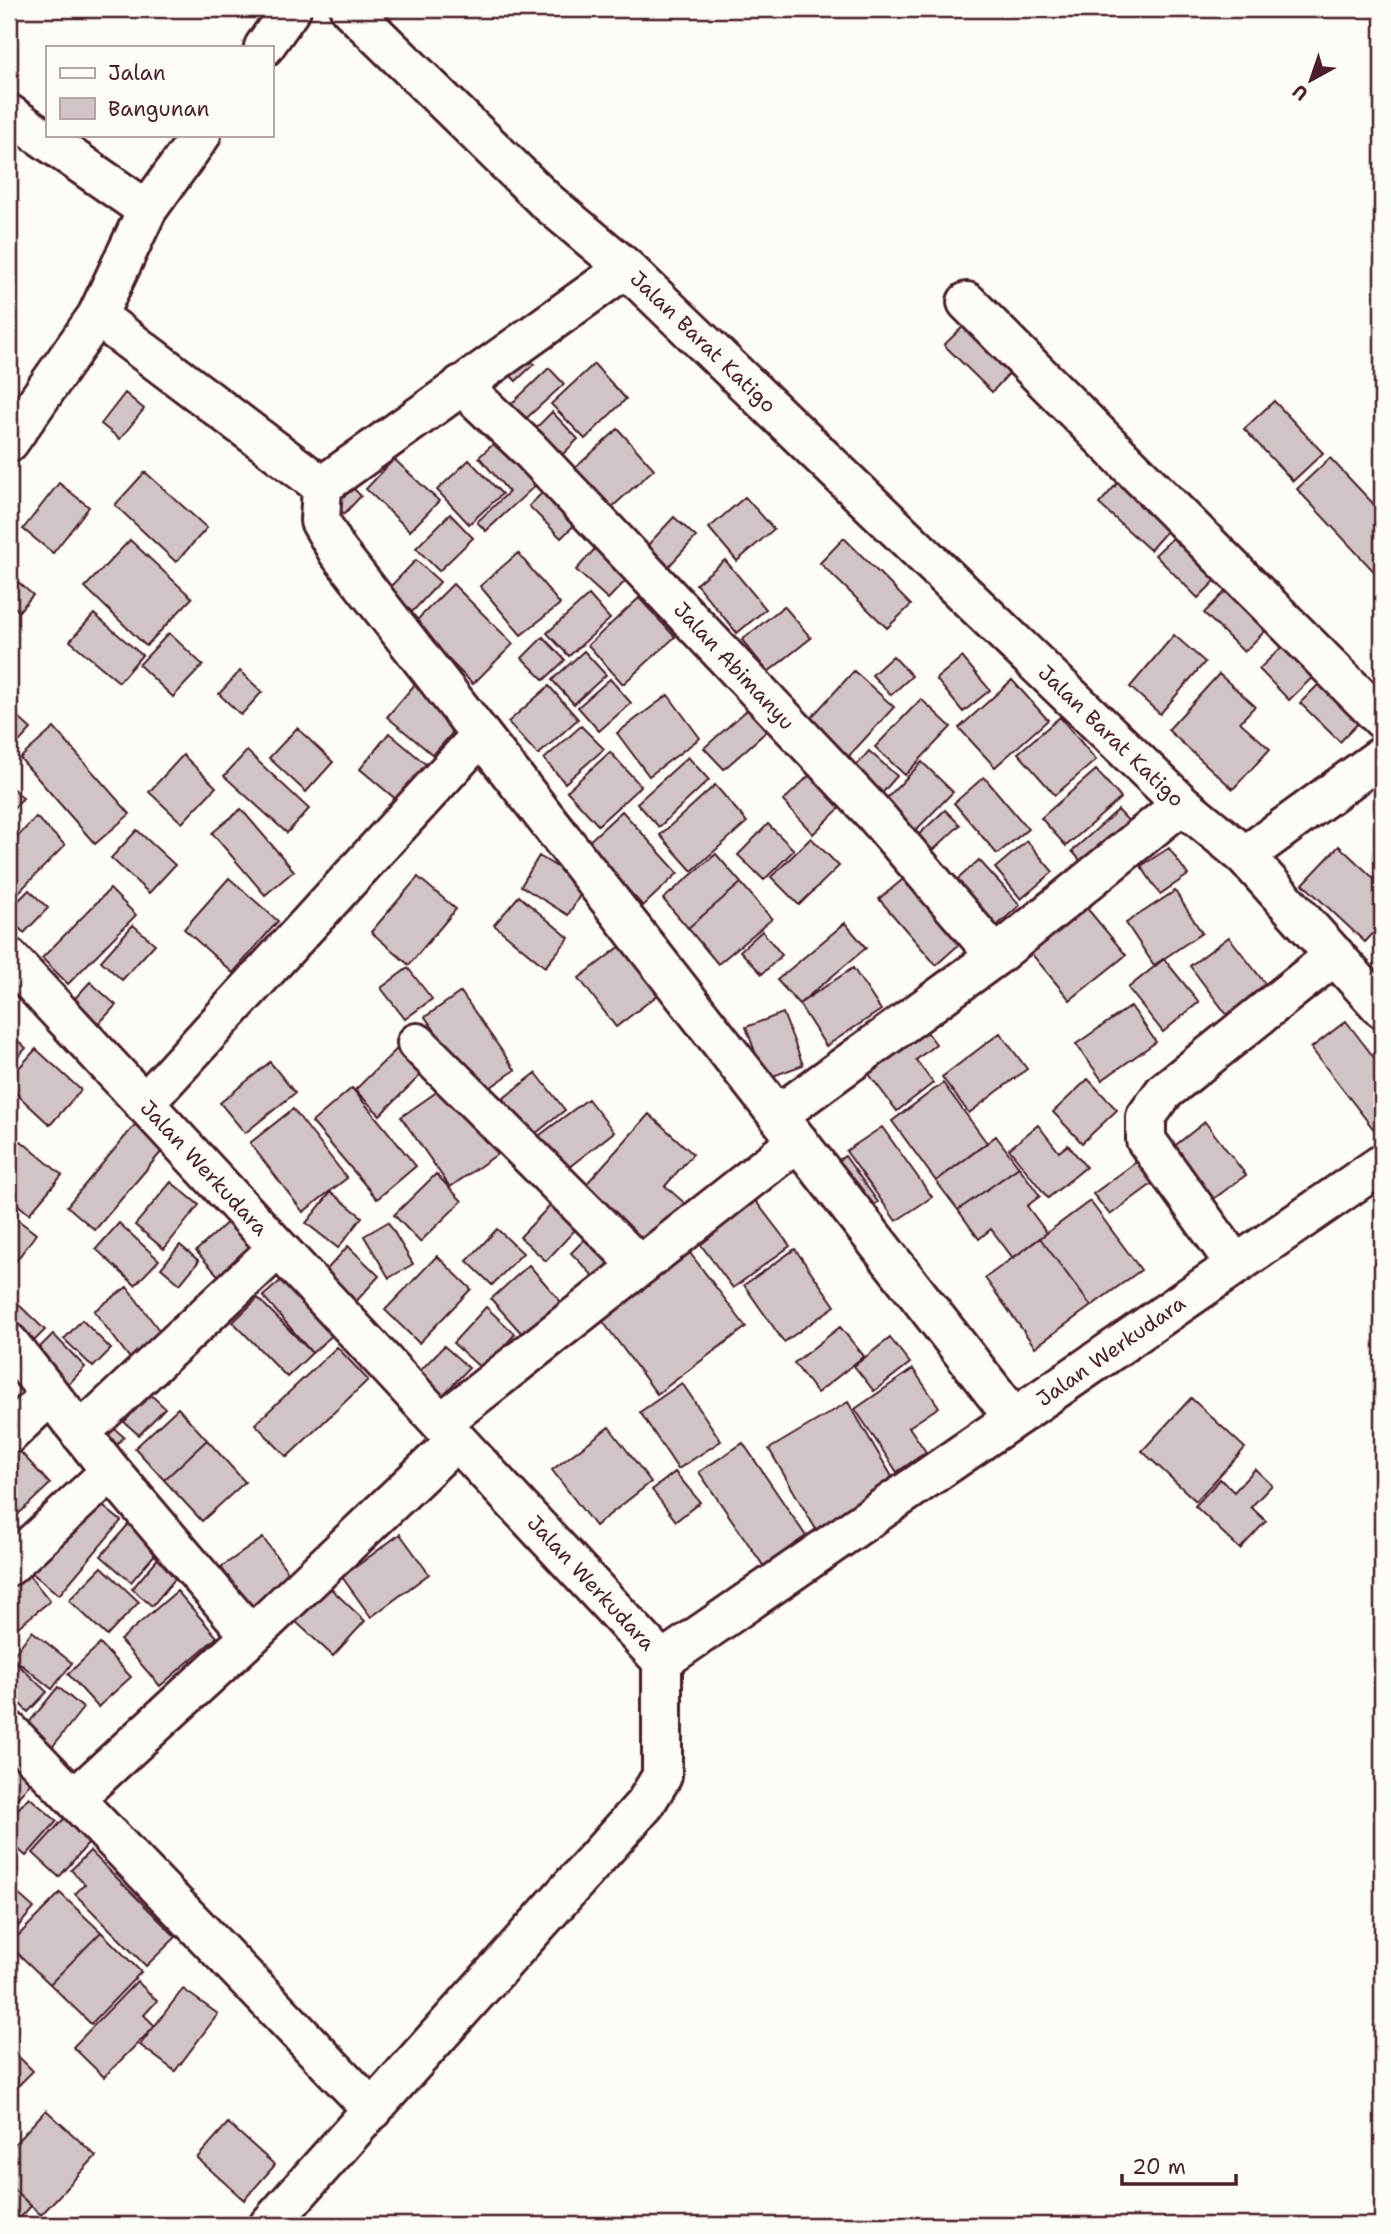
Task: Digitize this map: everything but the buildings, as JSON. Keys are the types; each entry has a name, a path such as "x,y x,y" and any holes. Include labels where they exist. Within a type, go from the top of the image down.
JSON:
{"street":[{"path":"265,46 291,9"},
{"path":"350,9 545,200 626,268"},
{"path":"9,114 147,210"},
{"path":"9,442 97,316 147,210 200,136"},
{"name":"Jalan Barat Katigo","path":"322,486 626,268 1182,804 1245,856 1382,1008"},
{"path":"967,302 1382,719"},
{"path":"97,316 322,486 320,521 338,552 1014,1418"},
{"name":"Jalan Abimanyu","path":"461,385 529,449 875,815 996,956"},
{"path":"144,1104 481,735"},
{"path":"1245,856 1382,756"},
{"path":"76,1797 251,1636 449,1431 640,1266 788,1128 1182,804"},
{"path":"1236,1265 1146,1140 1146,1117 1164,1092 1335,956"},
{"name":"Jalan Werkudara","path":"9,958 662,1661 1382,1164"},
{"path":"417,1043 640,1266"},
{"path":"80,1433 278,1248"},
{"path":"9,1343 111,1471 251,1636"},
{"path":"9,1434 50,1395"},
{"path":"9,1566 111,1471"},
{"path":"269,2225 645,1804 662,1776 662,1661"},
{"path":"9,1731 76,1797 373,2110"}]}
